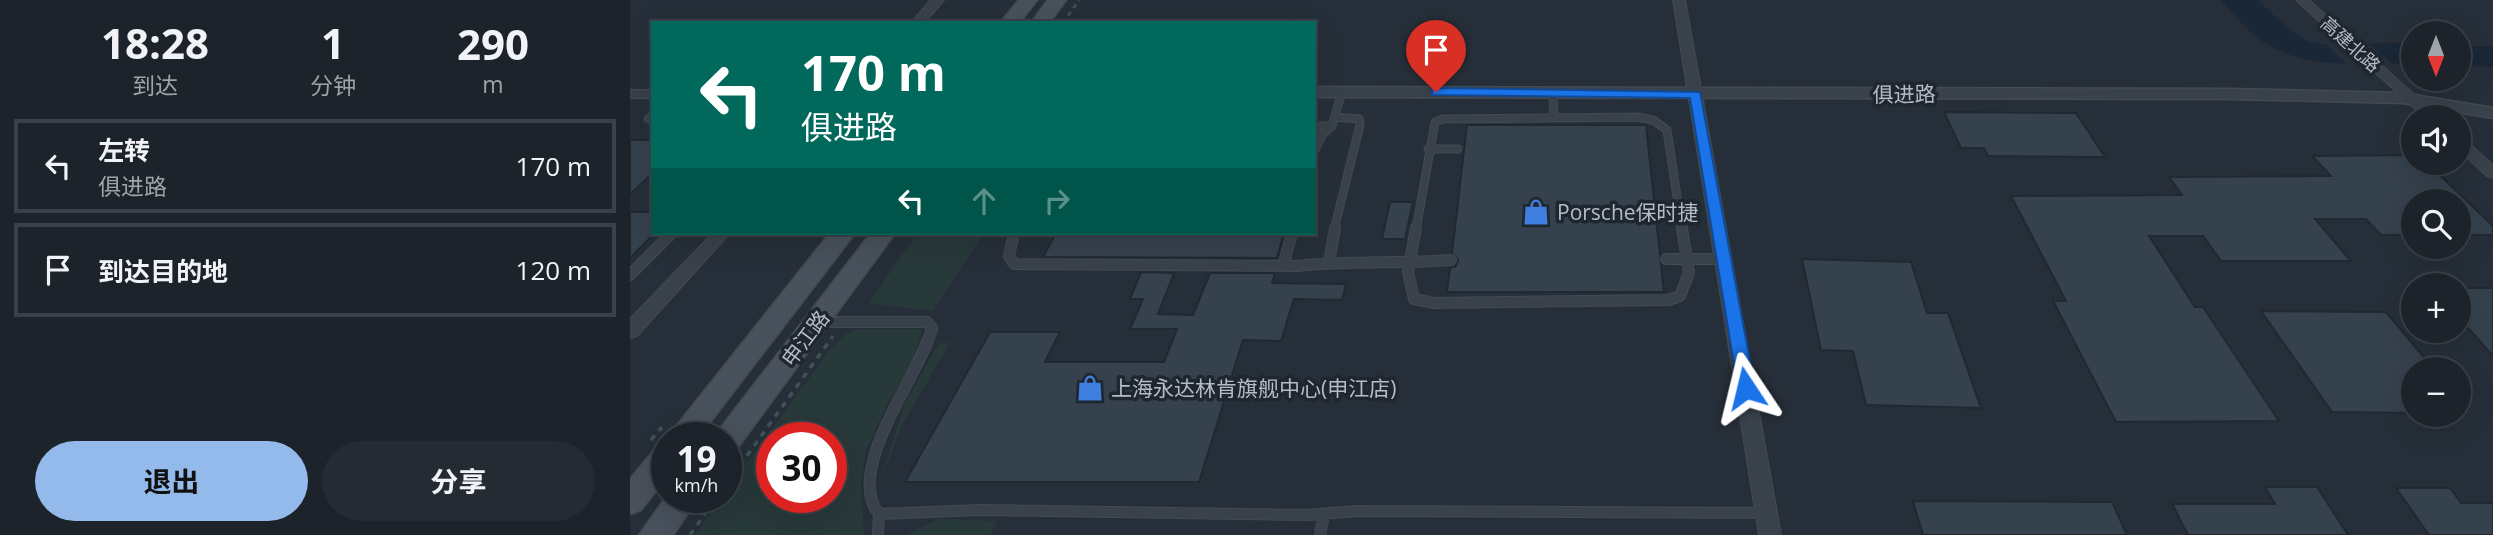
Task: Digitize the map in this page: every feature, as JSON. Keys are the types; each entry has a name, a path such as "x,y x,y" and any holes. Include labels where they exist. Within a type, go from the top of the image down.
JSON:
{"main road":[{"path":"1011,21 1028,0"},
{"path":"1041,21 1057,0"},
{"name":"申江路","path":"694,422 841,235"},
{"name":"申江路","path":"742,424 831,322 882,235"},
{"path":"630,501 651,475"},
{"path":"655,535 672,513"}],"street":[{"path":"920,21 938,0"},
{"path":"1679,0 1768,524"},
{"name":"高建北路","path":"2302,0 2418,105"},
{"name":"俱进路","path":"1316,92 2406,94 2493,113"},
{"path":"630,94 651,94"},
{"path":"2471,153 2493,173"},
{"path":"630,331 720,235"}],"lane":[{"path":"1316,148 1322,135 1334,122 1342,92"},
{"path":"1553,97 1554,118"},
{"path":"1316,126 1354,117 1359,120 1360,125 1332,238 1329,262"},
{"path":"1637,117 1653,120 1667,130 1689,273 1687,284 1680,296 1669,300 1457,303 1414,299 1408,283 1410,261 1428,149 1432,124 1443,119 1637,117"},
{"path":"1428,149 1458,149"},
{"path":"630,275 670,235"},
{"path":"1014,235 1009,256 1014,264 1283,266 1329,262 1451,260"},
{"path":"1283,266 1291,235"},
{"path":"1666,259 1724,259"},
{"path":"831,322 927,322 932,328 926,348 894,405 879,442 867,492 871,505 879,514 878,535"},
{"path":"879,514 980,510 1324,515 1357,511 1768,524"},
{"path":"1320,535 1324,515"}],"path":[{"path":"742,460 831,322"},
{"path":"690,535 706,513"}],"shaded area":[{"path":"916,235 983,235 933,311 869,303"},
{"path":"860,329 922,329 915,358 887,405 866,450 861,485 864,535 694,535 710,513 742,513 742,469 756,450 756,513 847,513 847,422 777,422 829,351 846,334"},
{"path":"939,343 950,343 902,425 879,485 904,405"},
{"path":"938,519 997,521 991,535 907,535"}],"water":[{"path":"2220,0 2258,0 2289,30 2308,41 2322,44 2401,43 2401,64 2334,63 2295,57 2259,39"},
{"path":"2471,46 2493,47 2493,67 2471,66"}],"pier":[{"path":"2321,40 2365,40 2396,67 2351,68"}],"building":[{"path":"1944,112 2076,113 2105,157 1988,156 1984,148 1961,148"},
{"path":"1467,125 1646,125 1664,292 1447,292 1450,268 1456,266 1458,260 1452,253"},
{"path":"630,140 651,140 651,175 630,194"},
{"path":"2401,155 2401,175 2440,175 2454,189 2401,189 2401,235 2381,235 2366,219 2315,219 2351,261 2221,261 2203,236 2149,236 2195,307 2203,307 2279,421 2116,422 2053,301 2066,301 2011,196 2182,195 2169,177 2331,176 2312,156"},
{"path":"1390,202 1413,202 1405,239 1382,239"},
{"path":"2471,205 2493,226 2493,235 2471,235"},
{"path":"630,212 651,212 653,235 630,258"},
{"path":"1055,235 1283,235 1277,258 1043,257"},
{"path":"1802,259 1911,262 1927,313 1948,313 1981,408 1866,405 1853,351 1821,350"},
{"path":"1141,272 1174,273 1158,314 1193,315 1210,273 1275,273 1272,283 1346,284 1342,300 1294,299 1281,341 1243,340 1199,482 905,482 990,332 1060,332 1045,362 1164,362 1177,329 1130,329 1143,299 1130,299"},
{"path":"2471,288 2493,288 2493,356 2471,331"},
{"path":"2261,311 2386,312 2401,330 2401,343 2412,343 2424,357 2401,357 2401,413 2332,412"},
{"path":"2265,487 2317,487 2348,535 2188,535 2172,504 2275,504"},
{"path":"2396,488 2450,488 2461,503 2493,503 2493,535 2429,535"},
{"path":"1913,501 2112,502 2127,535 1923,535"}],"place":[{"name":"Porsche保时捷","path":"1536,212"},
{"name":"上海永达林肯旗舰中心(申江店)","path":"1090,388"}],"route":[{"path":"1436,92 1696,94 1746,388"}]}
